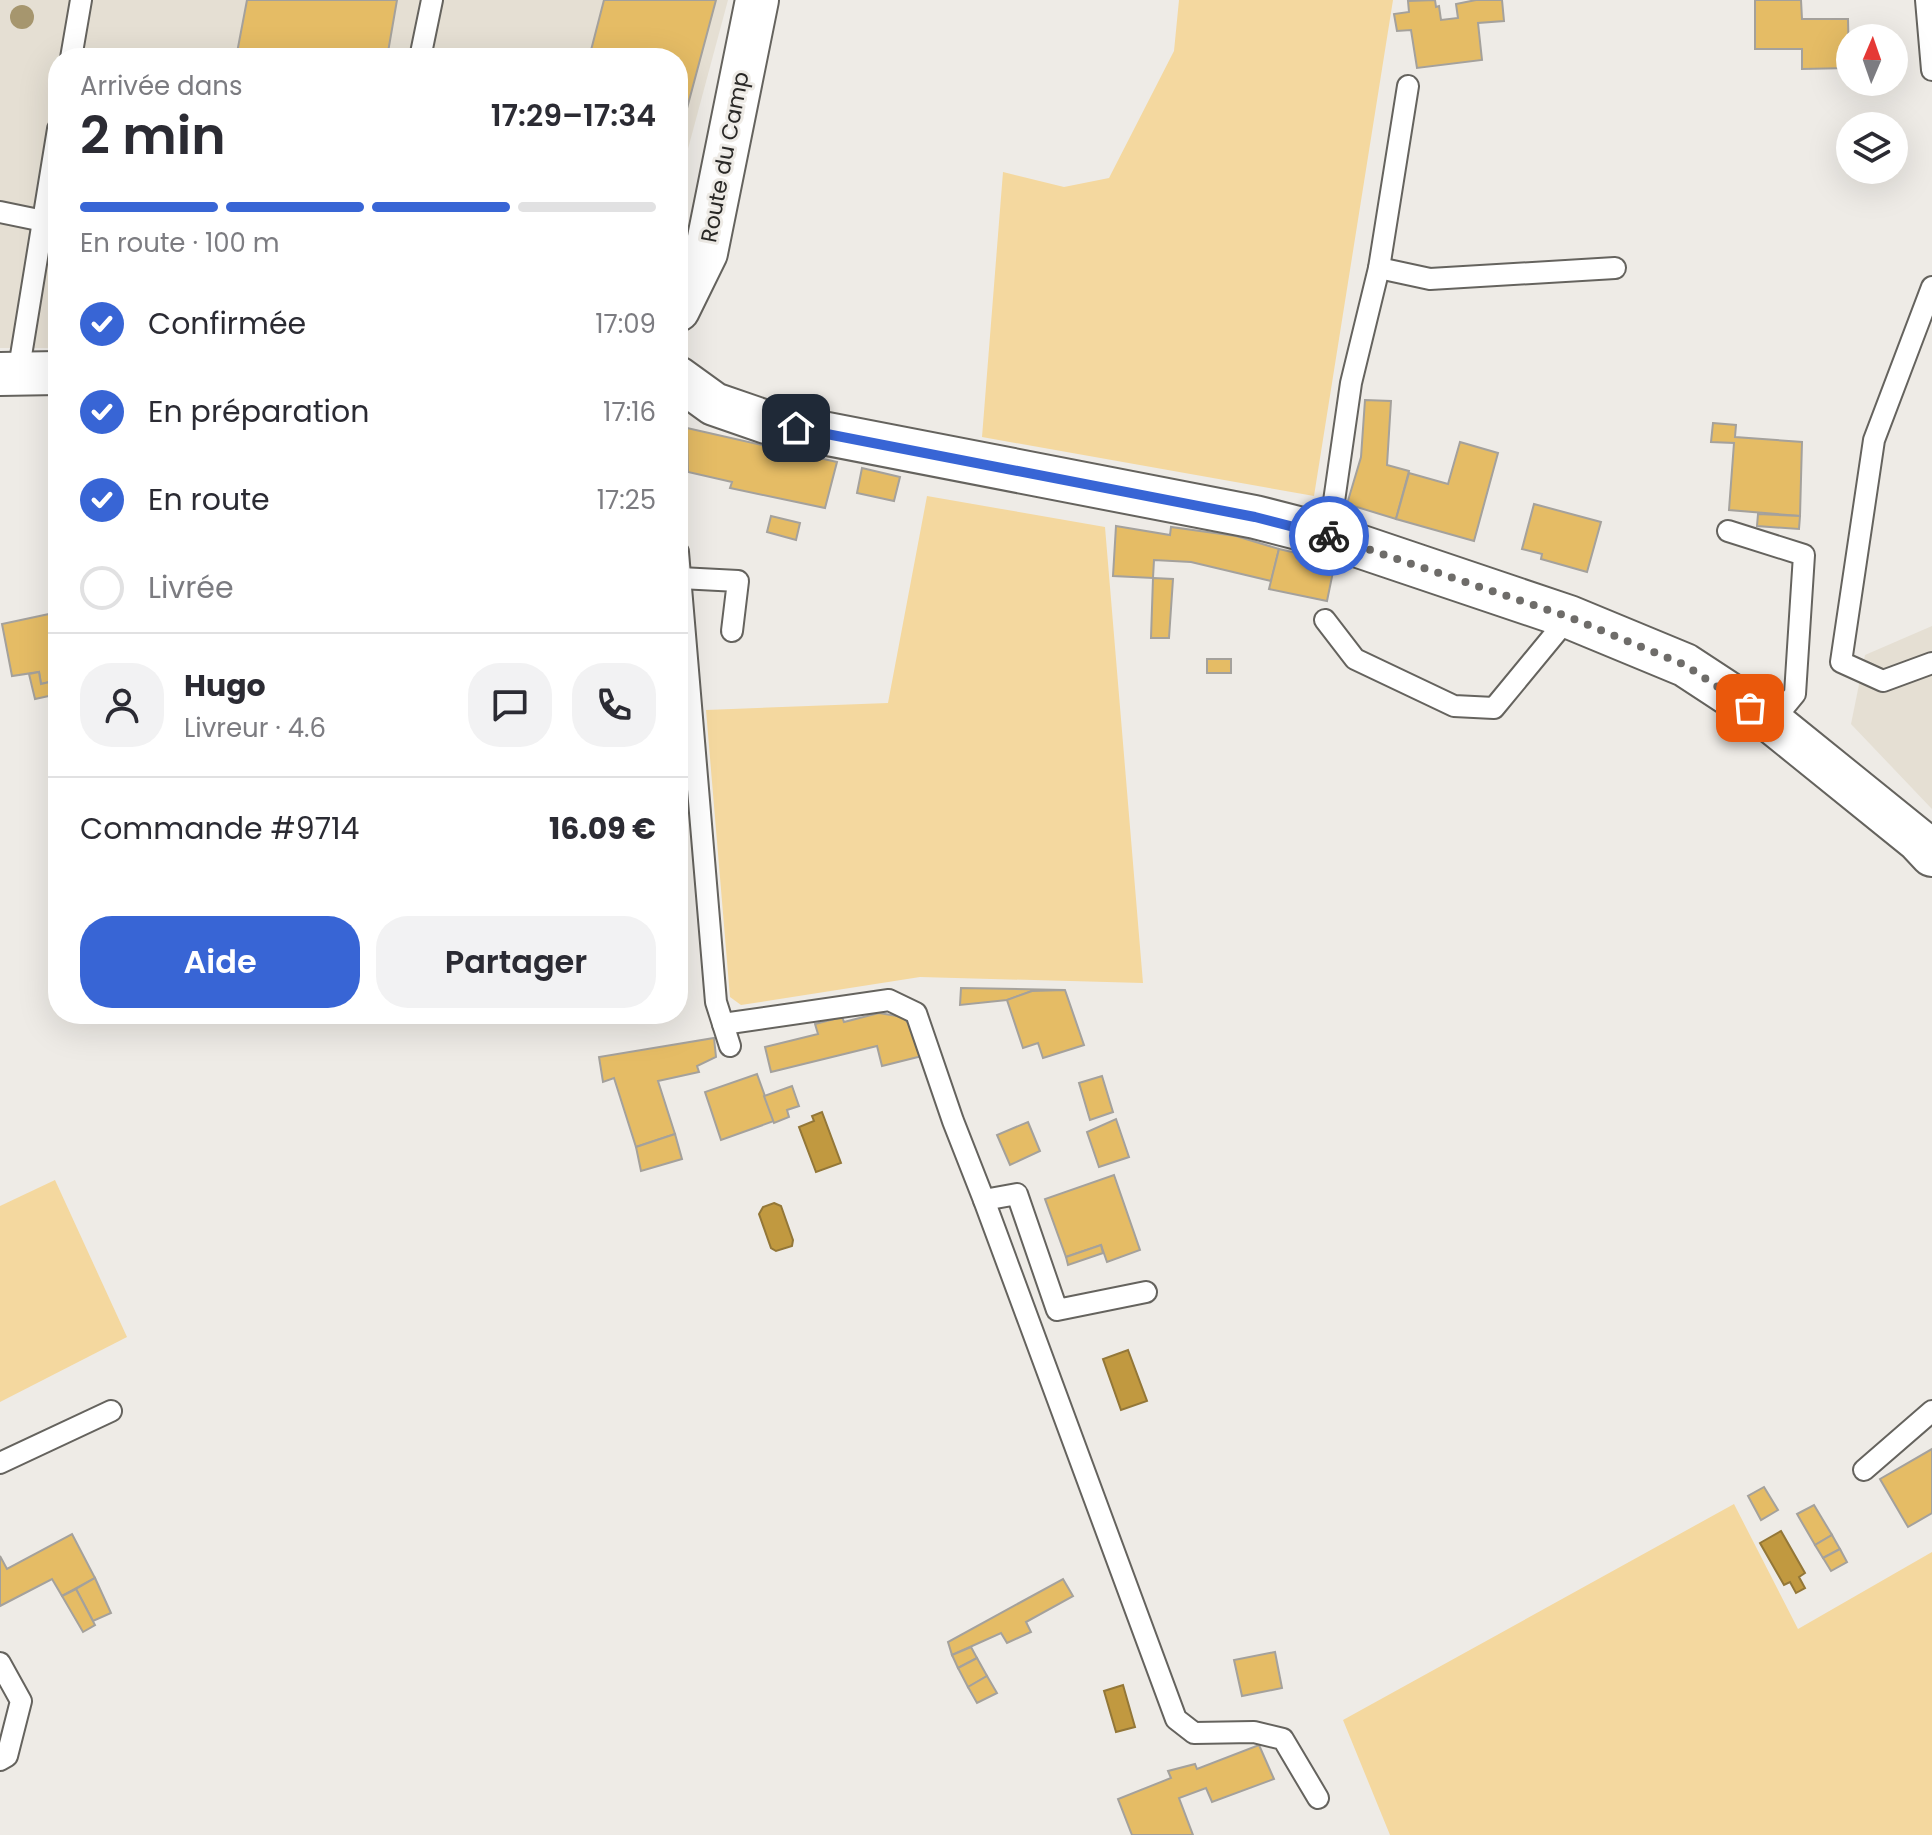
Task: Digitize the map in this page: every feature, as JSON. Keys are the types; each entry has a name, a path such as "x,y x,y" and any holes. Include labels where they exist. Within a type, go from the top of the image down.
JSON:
{"street":[{"name":"Route du Camp","path":"688,290 706,253 757,0"},
{"path":"688,389 714,404 766,422 1255,517 1329,536 1569,617 1685,665 1772,722 1918,840 1932,855"}],"lane":[{"path":"73,48 81,0"},
{"path":"422,48 432,0"},
{"path":"1926,0 1932,70"},
{"path":"1329,536 1351,383 1379,268 1408,86"},
{"path":"0,212 48,223"},
{"path":"25,374 48,235"},
{"path":"1379,268 1430,279 1615,268"},
{"path":"1932,287 1874,440 1841,662 1883,681 1932,663"},
{"path":"1728,531 1804,555 1795,694 1772,722"},
{"path":"688,578 738,581 732,631"},
{"path":"1325,620 1355,659 1454,706 1494,708 1569,617"},
{"path":"688,672 716,1002 730,1046"},
{"path":"723,1024 889,1000 916,1013 953,1121 1176,1719 1194,1733 1254,1732 1283,1739 1318,1798"},
{"path":"984,1200 1017,1194 1057,1310 1146,1292"},
{"path":"0,1463 111,1411"},
{"path":"1864,1470 1932,1411"},
{"path":"0,1663 21,1701 7,1756 0,1760"}],"shaded area":[{"path":"0,0 728,0 688,149 688,48 48,48 48,348 0,348"},
{"path":"1179,0 1393,0 1314,496 982,437 1003,172 1064,187 1109,178 1174,51"},
{"path":"927,496 1105,527 1143,983 920,977 741,1005 730,997 706,710 888,703"},
{"path":"1932,626 1932,809 1851,724 1865,655"},
{"path":"822,1112 841,1163 816,1172 799,1127 814,1121 812,1116"},
{"path":"55,1180 127,1337 0,1402 0,1206"},
{"path":"774,1203 781,1206 793,1240 792,1246 776,1251 771,1248 759,1214 763,1207"},
{"path":"1128,1350 1147,1401 1121,1410 1103,1359"},
{"path":"1734,1504 1798,1629 1932,1552 1932,1835 1390,1835 1343,1720"},
{"path":"1781,1531 1805,1573 1799,1577 1805,1588 1796,1593 1790,1582 1784,1585 1760,1543"},
{"path":"1123,1685 1135,1727 1116,1732 1104,1691"}],"building":[{"path":"247,0 397,0 389,48 238,48"},
{"path":"604,0 716,0 688,105 688,48 592,48"},
{"path":"1435,0 1441,20 1458,18 1456,4 1502,0 1504,21 1478,23 1482,60 1417,68 1411,30 1397,31 1394,14 1409,12 1408,1"},
{"path":"1755,0 1801,0 1802,19 1848,19 1848,24 1836,24 1836,68 1802,69 1802,49 1755,49"},
{"path":"1365,400 1391,401 1387,465 1409,471 1396,519 1347,504 1361,457"},
{"path":"1713,423 1736,425 1735,437 1802,442 1800,516 1729,510 1734,443 1711,442"},
{"path":"688,428 837,462 825,508 730,488 732,482 688,472"},
{"path":"1460,442 1498,453 1474,541 1396,519 1409,473 1448,484"},
{"path":"862,468 900,477 894,501 857,493"},
{"path":"1534,504 1601,522 1587,572 1541,559 1542,554 1522,549"},
{"path":"1758,514 1800,516 1799,529 1757,526"},
{"path":"771,516 800,523 796,540 767,532"},
{"path":"1116,526 1170,535 1171,527 1236,536 1279,549 1271,581 1191,562 1154,560 1153,578 1113,576"},
{"path":"1279,549 1335,562 1327,601 1269,589"},
{"path":"1153,578 1173,579 1169,638 1151,638"},
{"path":"48,614 48,682 41,684 39,672 12,676 2,624"},
{"path":"1207,659 1231,659 1231,673 1207,673"},
{"path":"39,672 41,684 48,682 48,696 35,699 29,674"},
{"path":"961,988 1065,990 1032,991 1007,1000 960,1005"},
{"path":"1065,990 1084,1045 1043,1058 1038,1043 1023,1048 1007,1000 1032,991"},
{"path":"879,1013 903,1017 911,1026 922,1056 882,1066 877,1046 771,1072 765,1047 818,1034 815,1024 842,1017 844,1022"},
{"path":"714,1038 716,1057 697,1066 699,1072 658,1081 675,1134 636,1147 614,1078 603,1082 599,1057"},
{"path":"757,1074 774,1121 721,1140 705,1092"},
{"path":"1102,1076 1113,1112 1090,1120 1079,1083"},
{"path":"792,1086 799,1106 787,1110 789,1117 774,1123 764,1096"},
{"path":"1116,1119 1129,1157 1099,1167 1087,1132"},
{"path":"1028,1122 1040,1151 1010,1165 997,1135"},
{"path":"675,1134 682,1159 641,1171 636,1147"},
{"path":"1114,1175 1140,1250 1107,1262 1101,1245 1066,1257 1045,1199"},
{"path":"1101,1245 1103,1253 1068,1265 1066,1257"},
{"path":"1932,1449 1932,1513 1908,1527 1880,1479"},
{"path":"1764,1487 1778,1510 1761,1520 1748,1496"},
{"path":"1814,1505 1832,1535 1815,1545 1797,1514"},
{"path":"72,1534 95,1578 62,1596 52,1579 0,1606 0,1556 7,1569"},
{"path":"1832,1535 1840,1549 1823,1558 1815,1545"},
{"path":"1840,1549 1847,1562 1831,1571 1823,1558"},
{"path":"95,1578 111,1613 93,1621 76,1589"},
{"path":"1063,1579 1073,1596 1026,1622 1031,1632 1007,1643 1001,1633 952,1655 948,1642"},
{"path":"76,1589 95,1625 83,1632 62,1596"},
{"path":"971,1647 977,1658 958,1668 952,1655"},
{"path":"1275,1652 1282,1688 1242,1696 1234,1660"},
{"path":"977,1658 987,1676 968,1687 958,1668"},
{"path":"987,1676 997,1693 977,1703 968,1687"},
{"path":"1259,1745 1274,1779 1212,1802 1206,1788 1179,1798 1193,1835 1132,1835 1118,1799 1171,1778 1168,1771 1195,1764 1197,1769"}],"way so far":[{"path":"1329,536 1569,617 1685,665 1750,708"}],"route":[{"path":"796,428 1255,517 1329,536"}]}
